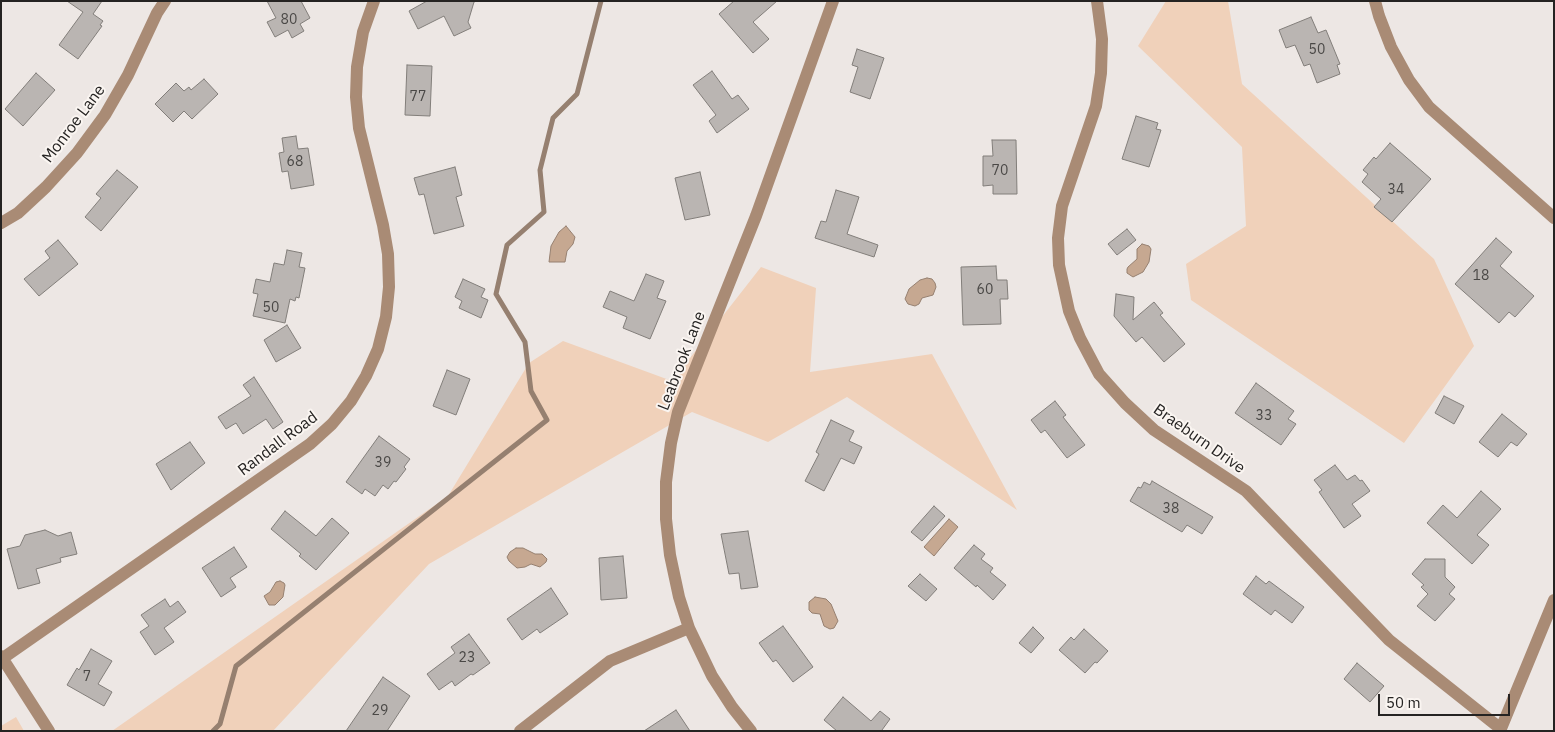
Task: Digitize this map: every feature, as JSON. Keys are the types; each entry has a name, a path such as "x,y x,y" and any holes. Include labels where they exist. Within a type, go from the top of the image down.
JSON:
{"street":[{"name":"Monroe Lane","path":"1,223 18,213 78,153 105,116 128,75 157,13 165,1"},
{"name":"Randall Road","path":"2,657 310,444 332,424 366,376 380,341 386,316 389,287 388,254 383,225 359,128 356,98 357,66 363,32 374,1"},
{"name":"Leabrook Lane","path":"751,731 732,707 712,676 689,628 679,597 670,555 666,519 666,482 671,443 678,412 756,216 833,1"},
{"name":"Braeburn Drive","path":"1098,1 1102,47 1101,73 1096,106 1062,206 1058,238 1059,265 1069,311 1080,338 1099,374 1125,404 1154,430 1246,491 1389,640 1500,730"},
{"path":"1375,1 1378,16 1391,47 1409,80 1429,107 1554,218"},
{"path":"1500,730 1554,600"},
{"path":"520,731 610,661 689,628"},
{"path":"2,657 50,731"}],"shaded area":[{"path":"1166,1 1228,1 1242,84 1434,259 1474,346 1404,443 1191,300 1186,264 1246,226 1242,147 1138,46"},
{"path":"566,226 575,237 573,244 567,251 565,262 549,262 551,246 559,232"},
{"path":"1142,244 1149,246 1151,249 1149,262 1143,272 1133,277 1127,273 1127,269 1137,259 1137,249"},
{"path":"761,267 816,288 810,372 932,354 1017,510 847,397 768,442 692,412 429,564 273,731 112,731 448,496 529,363 563,341 672,381"},
{"path":"932,279 935,283 936,287 933,295 922,298 919,304 915,306 908,304 905,299 909,289 920,280"},
{"path":"949,519 958,527 934,556 924,547"},
{"path":"516,548 523,548 535,554 542,554 547,559 546,562 540,567 531,564 517,568 507,557"},
{"path":"280,581 285,585 283,597 275,605 269,605 264,596 270,592 276,582"},
{"path":"815,597 826,599 831,604 838,621 834,628 830,629 824,626 820,614 812,613 809,610 809,602"},
{"path":"16,717 24,731 1,731 1,726"}],"building":[{"path":"67,1 102,1 93,14 103,21 100,25 102,26 78,59 59,45 83,12"},
{"path":"267,1 301,1 310,18 300,24 304,31 292,38 288,30 275,37 267,22 276,18"},
{"path":"427,1 476,1 474,2 468,22 471,28 454,36 444,16 418,29 409,11"},
{"path":"734,1 777,1 753,22 769,39 753,53 719,14"},
{"path":"1311,17 1318,33 1326,30 1340,64 1337,65 1340,74 1317,83 1310,64 1304,66 1295,45 1286,48 1279,30"},
{"path":"857,49 884,58 870,99 850,92 858,67 852,65"},
{"path":"407,65 432,66 430,116 405,115"},
{"path":"712,71 732,99 738,95 749,109 717,133 709,121 716,115 693,85"},
{"path":"36,73 55,90 23,126 5,109"},
{"path":"204,79 218,94 192,119 184,111 173,122 155,104 176,83 184,91 189,87 191,90"},
{"path":"1136,116 1158,123 1156,129 1161,130 1149,167 1122,159"},
{"path":"296,136 298,149 308,148 314,185 291,189 288,171 282,172 279,153 284,152 282,138"},
{"path":"992,140 1016,140 1017,194 993,194 993,185 983,186 983,156 993,156"},
{"path":"1390,143 1431,179 1392,222 1374,207 1381,199 1362,182 1368,174 1363,170"},
{"path":"455,167 462,195 456,197 464,226 434,234 424,194 419,195 414,178"},
{"path":"117,170 138,187 101,231 85,217 101,198 96,194"},
{"path":"700,172 710,215 685,220 675,178"},
{"path":"836,190 859,197 847,234 878,245 874,257 815,238 821,221 826,222"},
{"path":"1127,229 1136,240 1117,255 1108,244"},
{"path":"1496,238 1512,252 1500,266 1534,296 1515,317 1509,312 1499,323 1455,284"},
{"path":"58,240 78,264 39,296 24,279 50,258 45,251"},
{"path":"287,250 302,253 299,267 305,268 299,298 296,297 295,301 290,299 285,323 253,316 258,294 253,293 256,279 270,282 274,263 284,265"},
{"path":"996,266 997,280 1007,280 1008,299 1000,299 1001,324 963,325 961,267"},
{"path":"646,274 664,281 657,298 666,301 650,339 623,328 627,317 603,307 610,291 634,301"},
{"path":"463,279 485,289 481,297 488,300 481,318 459,308 462,301 455,297"},
{"path":"1116,294 1134,297 1133,320 1154,302 1163,313 1160,315 1185,344 1164,362 1142,337 1136,342 1114,316"},
{"path":"287,325 301,348 276,362 264,340"},
{"path":"447,370 470,379 456,415 433,406"},
{"path":"254,377 283,422 273,429 266,419 243,434 236,423 226,429 218,417 251,396 243,385"},
{"path":"1256,383 1294,411 1288,419 1296,424 1281,445 1235,413"},
{"path":"1444,396 1464,406 1454,424 1435,413"},
{"path":"1055,401 1066,415 1063,417 1085,445 1067,458 1045,430 1041,433 1031,420"},
{"path":"1502,414 1527,434 1517,446 1511,442 1498,457 1479,442"},
{"path":"831,420 854,431 849,441 862,447 854,464 841,458 824,491 805,481 819,454 816,452"},
{"path":"379,436 410,459 404,467 406,469 388,489 383,485 375,496 365,489 362,494 346,482"},
{"path":"190,442 205,463 171,490 156,464"},
{"path":"1335,465 1347,480 1355,475 1360,481 1362,480 1370,491 1352,504 1361,516 1344,528 1319,492 1322,490 1314,480"},
{"path":"1152,481 1213,517 1202,534 1187,525 1182,532 1130,501 1138,487 1141,488 1144,482 1150,485"},
{"path":"1481,491 1501,509 1477,535 1489,545 1472,564 1427,523 1443,505 1457,518"},
{"path":"934,506 945,516 922,541 911,532"},
{"path":"285,511 316,536 332,518 349,533 316,570 299,556 301,554 271,529"},
{"path":"45,530 58,536 71,532 77,554 60,558 61,562 36,569 40,583 18,589 7,549 20,546 25,535"},
{"path":"748,531 758,587 741,589 739,573 729,574 721,534"},
{"path":"974,545 985,554 981,559 993,568 990,572 1006,585 993,600 954,568"},
{"path":"234,547 247,567 230,578 236,587 221,597 202,568"},
{"path":"623,556 627,598 601,600 599,558"},
{"path":"1425,559 1445,559 1445,577 1455,587 1449,594 1455,599 1435,621 1417,606 1428,594 1421,587 1424,585 1412,574"},
{"path":"920,574 937,589 926,601 908,586"},
{"path":"1256,576 1266,584 1269,581 1304,607 1292,623 1275,610 1271,615 1243,594"},
{"path":"551,588 568,614 540,633 537,629 522,640 507,619"},
{"path":"165,599 170,607 178,601 186,612 164,628 174,642 155,655 140,632 149,626 141,615"},
{"path":"783,626 813,667 793,682 776,660 773,662 759,643"},
{"path":"1033,627 1044,638 1031,653 1019,643"},
{"path":"1084,629 1108,651 1085,673 1059,650 1071,637 1074,640"},
{"path":"469,634 490,663 455,686 452,681 439,690 427,674 455,653 451,647"},
{"path":"91,649 112,661 98,684 112,692 104,706 67,685 77,668 79,670"},
{"path":"1357,663 1384,686 1370,702 1344,679"},
{"path":"383,677 410,696 387,731 346,731"},
{"path":"843,697 871,721 880,711 890,719 883,731 837,731 824,720"},
{"path":"676,710 690,731 644,731"}],"waterway":[{"path":"213,731 220,724 236,666 547,420 531,391 525,342 496,294 507,245 544,212 540,170 553,118 577,94 601,1"}]}
